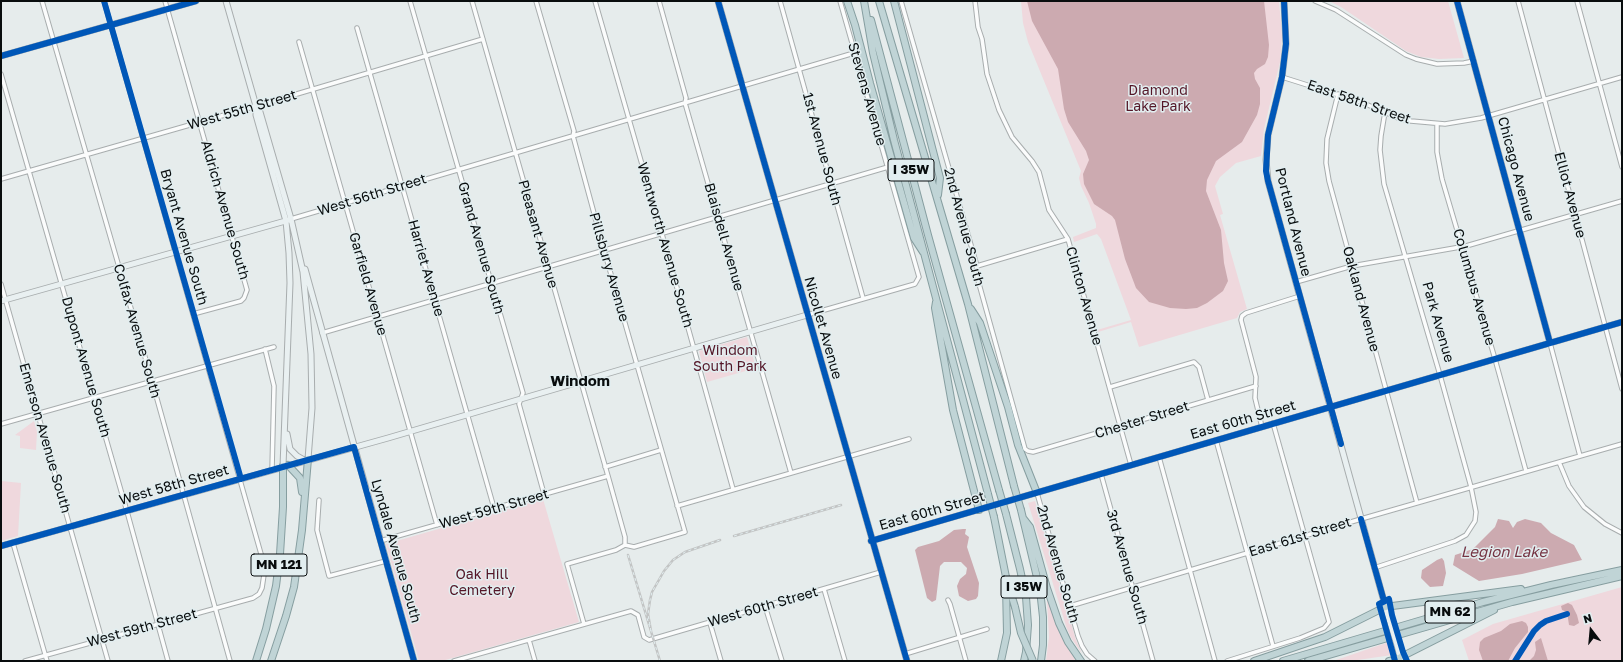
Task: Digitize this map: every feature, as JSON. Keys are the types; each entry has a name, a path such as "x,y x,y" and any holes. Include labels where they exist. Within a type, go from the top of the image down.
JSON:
{"highway":[{"path":"847,1 914,238 924,253"},
{"path":"865,1 875,60 894,140 988,494 1006,578 1021,633 1033,661"},
{"name":"I 35W","path":"865,1 1020,569 1026,597 1028,625 1024,661"},
{"name":"I 35W","path":"879,1 968,304 1014,486 1024,518 1025,532 1040,590 1043,617 1043,645 1041,661"},
{"path":"894,1 940,178 938,198"},
{"path":"937,299 935,308 953,410 979,510"},
{"path":"968,304 980,323 1018,445 1037,493"},
{"name":"MN 121","path":"271,661 294,587 304,510 306,460"},
{"path":"285,466 298,474 301,481 304,510"},
{"name":"MN 121","path":"256,661 266,629 276,586 280,554 285,466"},
{"path":"1024,518 1030,527 1047,588 1059,623 1068,642 1081,661"},
{"name":"MN 62","path":"1283,661 1483,602 1551,585 1622,570"},
{"name":"MN 62","path":"1308,661 1512,602 1622,576"},
{"path":"1001,661 1007,632 1006,578"},
{"path":"1254,661 1325,637 1386,607 1551,585"},
{"path":"1389,661 1401,659 1512,602"},
{"path":"1323,661 1351,649"}],"street":[{"name":"Colfax Avenue South","path":"42,1 87,154 118,268 152,381 230,661"},
{"name":"Bryant Avenue South","path":"104,1 241,479 264,565 264,574 259,594"},
{"name":"Aldrich Avenue South","path":"165,1 247,290 241,301 193,314"},
{"path":"1,56 196,1"},
{"path":"226,1 256,106 256,115 298,249 306,293 311,354 312,408 306,460 297,456 290,449 285,425"},
{"name":"Grand Avenue South","path":"410,1 523,393 519,404 544,494"},
{"name":"Pleasant Avenue","path":"472,1 608,476"},
{"name":"Pillsbury Avenue","path":"536,1 574,131 573,136 604,250 685,532 634,547 625,545"},
{"name":"Wentworth Avenue South","path":"595,1 733,489"},
{"name":"Blaisdell Avenue","path":"659,1 686,98 685,102 791,473"},
{"name":"Nicollet Avenue","path":"718,1 906,661"},
{"name":"1st Avenue South","path":"780,1 863,298"},
{"name":"Stevens Avenue","path":"840,1 919,277 915,284 863,298"},
{"name":"2nd Avenue South","path":"901,1 977,266 976,273 1025,449 1028,451"},
{"name":"Clinton Avenue","path":"975,1 978,27 982,39 987,74 998,110 1012,137 1039,172 1049,210 1068,239 1131,465"},
{"name":"Portland Avenue","path":"1284,1 1286,44 1282,77 1268,135 1266,171 1374,568 1401,659"},
{"path":"1315,1 1336,10 1406,55 1416,59 1437,64 1464,63 1474,60"},
{"name":"Chicago Avenue","path":"1458,1 1550,343"},
{"name":"Elliot Avenue","path":"1518,1 1622,389"},
{"path":"1577,1 1622,167"},
{"name":"Harriet Avenue","path":"357,28 494,508"},
{"name":"West 55th Street","path":"1,179 313,90 483,39"},
{"name":"Garfield Avenue","path":"300,42 437,525"},
{"name":"West 56th Street","path":"3,301 288,220 854,53"},
{"name":"Dupont Avenue South","path":"1,74 127,511 168,661"},
{"name":"East 58th Street","path":"1282,77 1338,94 1411,121 1437,124 1459,123 1489,116 1622,78"},
{"name":"Oakland Avenue","path":"1338,94 1328,129 1326,164 1328,181 1417,503"},
{"name":"Park Avenue","path":"1374,568 1455,541 1466,535 1471,529 1475,516 1471,487 1382,172 1381,136 1385,112"},
{"name":"Columbus Avenue","path":"1437,124 1436,138 1439,166 1496,359 1526,471"},
{"path":"322,333 888,167"},
{"path":"1296,282 1352,266 1463,247 1622,201"},
{"path":"285,466 290,272 288,220"},
{"path":"977,266 1068,239"},
{"name":"Lyndale Avenue South","path":"298,249 309,279 322,333 414,661"},
{"name":"Emerson Avenue South","path":"1,284 3,301 38,413 108,661"},
{"path":"1262,427 1254,398 1256,378 1241,325 1242,316 1250,311 1300,296"},
{"path":"807,315 863,298"},
{"name":"West 58th Street","path":"1,546 410,431 807,315"},
{"name":"East 60th Street","path":"871,542 1622,322"},
{"path":"1550,343 1580,456"},
{"path":"1,424 274,347"},
{"path":"264,350 274,386 272,470"},
{"path":"1110,387 1194,362 1199,367 1208,400"},
{"name":"Chester Street","path":"1028,451 1033,452 1256,386"},
{"path":"1227,661 1300,638 1324,628 1329,622 1273,423"},
{"path":"677,506 908,439"},
{"path":"1216,440 1273,646"},
{"name":"East 61st Street","path":"1070,606 1361,519 1622,444"},
{"path":"605,467 661,450"},
{"path":"1158,457 1215,661"},
{"path":"1559,462 1569,486 1584,507 1604,524 1622,533"},
{"name":"3rd Avenue South","path":"1101,474 1153,661"},
{"path":"454,661 584,624 567,564 616,550 625,545 625,537 608,476"},
{"name":"West 59th Street","path":"380,541 608,476"},
{"name":"2nd Avenue South","path":"1037,493 1078,636 1087,654 1095,661"},
{"path":"320,500 316,530 329,576 386,561"},
{"path":"14,543 47,661"},
{"name":"West 60th Street","path":"584,624 631,611 638,615 644,637 649,640 880,572"},
{"path":"824,589 845,661"},
{"name":"West 59th Street","path":"25,661 253,598 259,594"},
{"path":"948,600 966,661"},
{"path":"765,606 782,661"},
{"path":"710,623 721,661"},
{"path":"905,654 987,629"},
{"path":"529,640 535,661"}],"green space":[{"name":"Diamond Lake Park","path":"1021,1 1279,1 1282,36 1280,62 1264,129 1261,156 1236,163 1220,177 1215,186 1223,214 1220,215 1247,309 1240,312 1237,318 1139,347 1131,322 1098,332 1097,330 1131,320 1101,239 1097,234 1074,242 1073,237 1096,228 1096,224 1081,186 1079,178 1081,171 1028,42 1023,23"},
{"path":"1329,1 1448,1 1464,58 1439,59 1421,57 1406,51 1341,7"},
{"name":"Windom South Park","path":"747,337 756,368 707,382 699,351"},
{"path":"34,421 37,432 36,450 20,448 20,436 15,435"},
{"path":"1,481 21,483 18,536 1,541"},
{"name":"Oak Hill Cemetery","path":"543,499 579,622 442,661 419,661 386,544"},
{"path":"1035,501 1076,640 1082,654 1070,636 1066,626 1028,503"},
{"path":"1622,587 1622,661 1469,661 1462,640 1493,624"},
{"path":"1049,600 1060,635 1076,661 1046,661 1049,637 1047,601"},
{"path":"1389,642 1392,655 1351,661 1333,661"}],"water":[{"name":"Diamond Lake Park","path":"1027,1 1264,1 1269,45 1268,57 1265,64 1254,73 1255,79 1260,88 1260,104 1257,115 1242,142 1216,161 1207,180 1206,191 1221,230 1224,263 1228,281 1223,291 1207,303 1197,308 1170,308 1149,302 1136,288 1125,259 1115,220 1112,216 1094,204 1084,184 1083,174 1089,160 1086,151 1068,122 1064,109 1058,69 1032,21"},
{"name":"Legion Lake","path":"1498,519 1509,521 1513,528 1517,522 1525,519 1541,523 1551,533 1574,545 1582,560 1522,574 1479,581 1453,565 1455,555 1473,549 1495,527"},
{"path":"966,529 965,534 969,537 967,547 979,583 978,596 976,599 968,601 959,596 957,586 960,579 966,574 967,568 961,562 944,562 940,566 936,600 932,602 927,598 915,550 918,547 939,541 954,530"},
{"name":"Legion Lake","path":"1442,558 1446,573 1443,586 1430,587 1421,578 1422,570"},
{"path":"1568,603 1572,605 1577,615 1579,623 1574,626 1569,625 1567,612 1562,610 1561,606"},
{"path":"1522,621 1526,623 1528,632 1515,648 1508,661 1483,661 1479,650 1480,642 1484,638 1501,631 1510,624"},
{"path":"1541,638 1548,661 1529,661 1534,656 1536,650 1535,642"}],"railway":[{"path":"734,536 841,505"},
{"path":"651,631 648,614 650,600 652,592 664,571 673,560 685,552 720,540"},
{"path":"628,555 660,661"}],"cycle path":[{"path":"104,1 241,479"},
{"path":"1,56 196,1"},
{"path":"718,1 907,661"},
{"path":"1284,1 1286,44 1282,77 1268,135 1266,171 1341,444"},
{"path":"1457,1 1550,343"},
{"path":"871,541 1622,322"},
{"path":"1,546 354,447 414,661"},
{"path":"1361,519 1384,601"},
{"path":"1395,661 1379,604 1389,599 1392,615 1407,661"},
{"path":"1515,661 1534,631 1540,625 1546,621 1567,614"}],"district":[{"name":"Windom","path":"580,381"}]}
